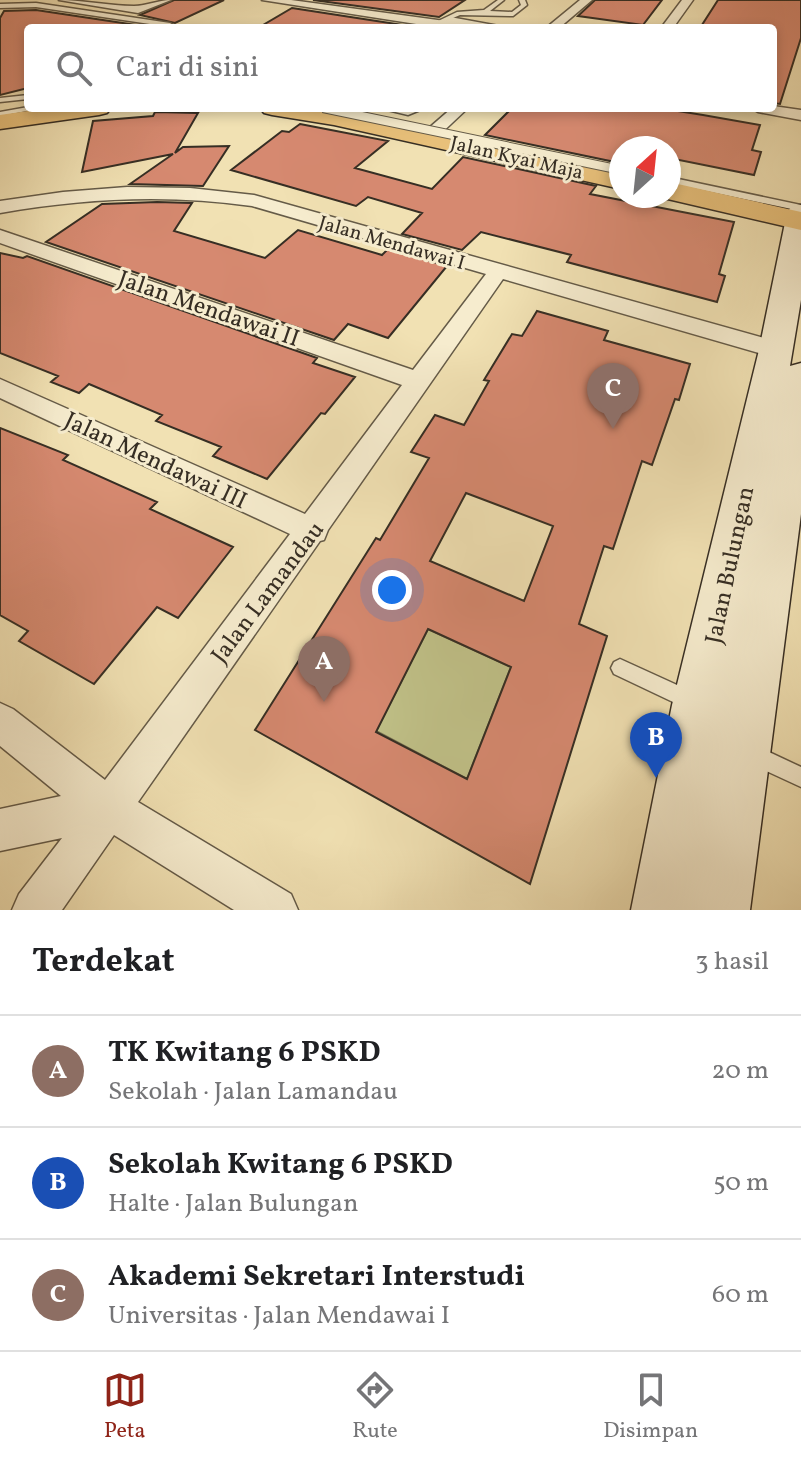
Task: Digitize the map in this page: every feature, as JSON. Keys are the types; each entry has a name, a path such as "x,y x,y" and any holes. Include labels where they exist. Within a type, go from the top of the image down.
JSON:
{"main road":[{"path":"0,122 71,112"},
{"name":"Jalan Kyai Maja","path":"318,112 444,123 609,177"},
{"name":"Jalan Kyai Maja","path":"383,112 609,159"},
{"path":"681,175 801,200"},
{"path":"681,194 800,221"}],"street":[{"path":"64,0 138,10 166,0"},
{"path":"267,0 465,24"},
{"path":"557,24 585,0"},
{"path":"669,24 683,1"},
{"path":"436,21 449,24"},
{"path":"777,111 801,115"},
{"name":"Jalan Mendawai I","path":"0,207 148,191 204,193 254,201 788,362"},
{"name":"Jalan Bulungan","path":"663,910 699,705 788,362 801,210"},
{"name":"Jalan Mendawai II","path":"0,236 418,381"},
{"name":"Jalan Lamandau","path":"35,910 107,807 313,531 497,273"},
{"name":"Jalan Bulungan","path":"718,910 742,749 797,436 788,362"},
{"name":"Jalan Mendawai III","path":"0,388 313,531"},
{"path":"0,722 107,807 275,910"},
{"path":"0,830 107,807"}],"lane":[{"path":"485,12 501,0"},
{"path":"436,21 459,13 513,14 524,5 522,0"},
{"path":"0,6 36,5 163,24"},
{"path":"0,100 15,103"},
{"path":"0,114 24,110"},
{"path":"342,112 609,168"},
{"path":"681,183 801,210"},
{"path":"620,668 699,705"},
{"path":"742,749 801,777"}],"green space":[{"path":"428,629 511,667 467,779 376,731"}],"building":[{"path":"174,0 224,0 175,23 140,15"},
{"path":"313,0 465,0 439,17"},
{"path":"595,0 662,0 644,24 578,16"},
{"path":"718,0 801,0 801,38 780,104 777,104 777,24 703,24"},
{"path":"292,8 396,24 265,24"},
{"path":"36,10 129,24 24,24 24,89 0,95 0,18 4,11"},
{"path":"155,112 198,113 175,153 183,147 229,146 203,186 130,184 173,154 82,172 93,121 153,116"},
{"path":"508,112 683,112 760,125 752,150 761,152 754,175 681,160 681,136 609,136 609,161 485,135"},
{"path":"300,124 388,141 355,168 432,189 463,157 596,186 590,194 609,198 609,208 662,208 734,222 719,274 725,276 717,302 567,262 571,255 481,232 462,250 402,234 422,213 368,197 356,206 231,170 282,131 289,132"},
{"path":"192,203 174,231 265,258 298,230 382,255 388,249 447,266 388,338 348,324 334,340 46,242 102,204"},
{"path":"0,253 23,258 27,256 317,358 313,363 355,377 267,479 213,456 221,447 156,421 162,415 89,384 79,393 51,382 58,376 0,353"},
{"path":"537,311 608,331 604,340 690,364 652,465 642,461 613,549 604,546 579,624 607,636 530,884 255,730 376,538 380,540 429,458 411,452 435,415 464,425 489,381 484,380 512,334 522,336","holes":["466,493 553,526 524,601 430,561","428,629 511,667 467,779 376,732"]},
{"path":"0,428 68,455 63,460 157,502 150,509 233,547 178,618 157,607 94,684 19,641 28,631 0,615"}],"place":[{"name":"Akademi Sekretari Interstudi","path":"613,429"},
{"name":"TK Kwitang 6 PSKD","path":"324,702"},
{"name":"Sekolah Kwitang 6 PSKD","path":"656,778"}]}
